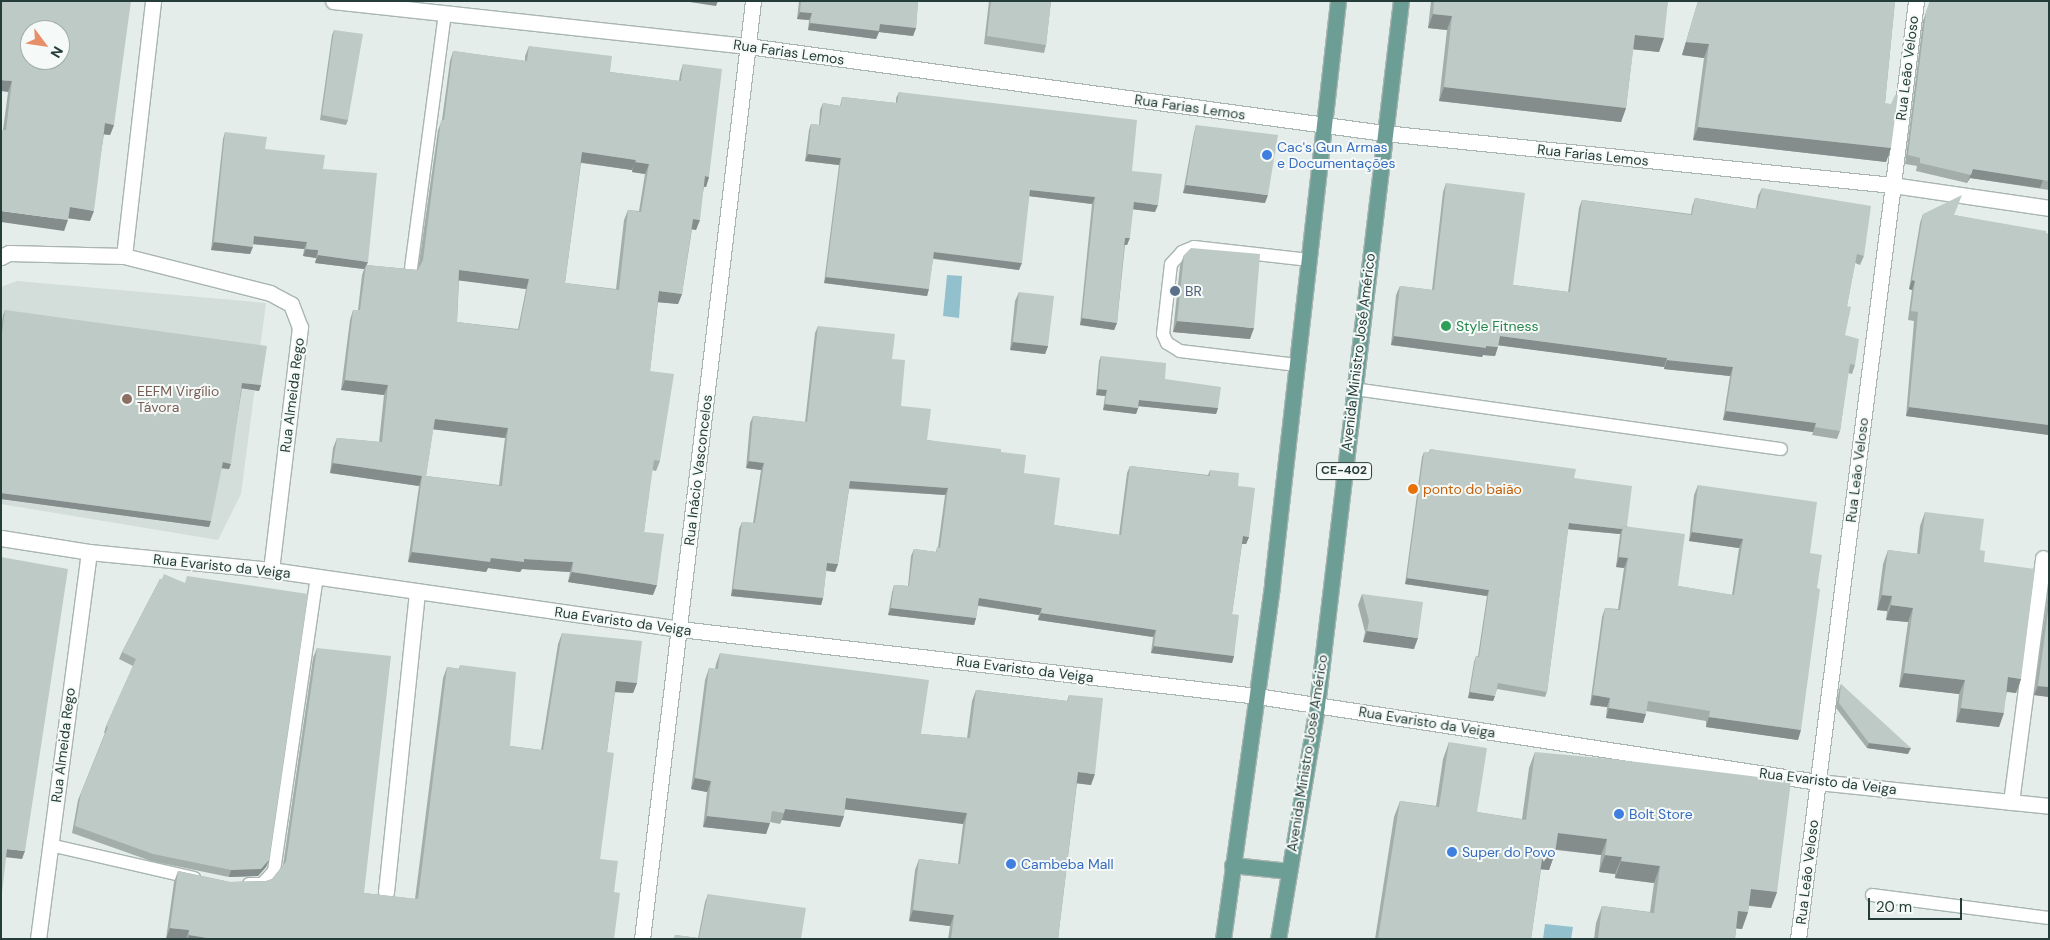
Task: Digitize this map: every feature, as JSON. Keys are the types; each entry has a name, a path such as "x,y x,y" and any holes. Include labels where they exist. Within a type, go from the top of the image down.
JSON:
{"main road":[{"path":"1223,939 1257,696 1297,366 1338,1"},
{"name":"Avenida Ministro José Américo","path":"1278,939 1317,705 1401,1"},
{"path":"1232,865 1289,871"}],"street":[{"path":"124,256 153,1"},
{"name":"Rua Farias Lemos","path":"333,1 748,46 1384,133 1892,185 2049,208"},
{"name":"Rua Inácio Vasconcelos","path":"642,939 680,629 752,1"},
{"name":"Rua Leão Veloso","path":"1798,939 1916,1"},
{"name":"Rua Almeida Rego","path":"1,257 10,253 124,256 270,293 291,304 300,327 298,358 271,570"},
{"name":"Rua Evaristo da Veiga","path":"1,538 89,552 271,570 680,629 1257,696 1818,782 2049,806"},
{"name":"Rua Almeida Rego","path":"38,939 89,552"},
{"path":"2011,802 2043,558"},
{"path":"386,892 417,592"}],"lane":[{"path":"411,268 446,13"},
{"path":"1297,366 1180,351 1167,343 1163,334 1164,324 1171,264 1182,252 1194,246 1309,260"},
{"path":"1354,389 1782,449"},
{"path":"237,884 262,884 274,871 317,578"},
{"path":"50,845 210,881"},
{"path":"1872,896 2049,918"}],"shaded area":[{"name":"EEFM Virgílio Távora","path":"17,281 266,303 241,494 218,540 1,504 1,287"}],"water":[{"path":"947,275 962,276 959,318 943,316"},
{"path":"1545,924 1573,927 1571,939 1543,939"}],"building":[{"path":"1,1 131,1 114,125 105,123 94,211 70,207 68,220 1,211 1,130 6,130 12,81 1,80"},
{"path":"801,1 918,1 916,28 880,24 879,31 810,23 812,13 800,12"},
{"path":"991,1 1051,1 1046,45 987,36"},
{"path":"1434,1 1668,1 1664,38 1635,35 1626,108 1444,87 1452,16 1433,14"},
{"path":"1698,1 1895,1 1885,103 1891,104 1895,95 1898,95 1891,148 1698,127 1709,44 1686,42"},
{"path":"1930,1 2049,1 2049,181 1973,169 1971,175 1920,163 1920,158 1908,155 1926,12"},
{"path":"334,30 363,34 348,120 322,115"},
{"path":"529,46 612,56 610,72 681,81 683,64 722,69 709,177 705,176 700,220 693,219 682,294 659,291 650,371 674,374 660,461 654,460 644,532 664,534 657,585 572,572 573,562 524,559 524,562 491,558 490,562 412,552 422,476 333,463 337,438 382,442 388,385 345,380 353,310 360,310 366,265 418,270 423,260 441,120 444,120 453,51 527,61","holes":["582,152 636,160 635,162 649,164 641,212 628,210 619,290 565,283","459,270 529,279 519,330 457,322","435,419 508,428 502,486 426,476"]},
{"path":"899,92 1137,120 1132,171 1162,174 1158,205 1134,202 1130,238 1125,238 1117,323 1082,318 1095,197 1030,190 1022,263 934,252 929,289 826,277 841,158 808,154 811,124 820,125 823,103 841,106 842,97 897,103"},
{"path":"1196,125 1278,135 1268,195 1186,185"},
{"path":"225,132 267,137 265,149 325,155 323,169 377,173 368,262 318,255 318,250 306,249 307,242 254,236 253,247 214,242"},
{"path":"1446,183 1525,193 1513,285 1570,292 1582,200 1692,215 1695,198 1757,209 1762,188 1871,206 1864,256 1857,254 1847,306 1851,307 1845,335 1859,339 1855,365 1850,364 1840,431 1815,427 1816,423 1726,411 1733,367 1667,360 1667,358 1500,336 1498,347 1486,346 1486,348 1394,336 1400,286 1434,290"},
{"path":"1962,195 1954,215 2046,231 2046,234 2049,234 2049,425 1909,407 1918,312 1911,311 1915,281 1912,280 1923,214"},
{"path":"1191,248 1260,254 1254,328 1177,321 1184,255"},
{"path":"1019,292 1054,296 1048,346 1013,342"},
{"name":"EEFM Virgílio Távora","path":"5,310 267,346 261,385 242,383 231,464 223,462 211,521 1,493 1,340"},
{"path":"818,326 895,334 892,359 905,360 901,406 931,409 927,440 1001,449 1001,452 1026,455 1024,473 1060,478 1054,525 1121,535 1130,466 1210,476 1210,470 1239,473 1238,486 1255,488 1249,537 1243,536 1232,614 1239,615 1234,656 1154,646 1156,630 1041,613 1042,608 979,598 976,618 891,608 894,585 909,586 914,549 937,552 937,547 940,548 948,488 850,481 838,564 827,563 823,598 733,589 742,522 755,523 764,463 749,461 753,416 807,422"},
{"path":"1101,356 1166,363 1165,379 1221,387 1218,408 1139,400 1138,408 1105,404 1107,390 1098,389"},
{"path":"1430,449 1576,469 1574,478 1632,486 1627,526 1623,526 1622,529 1569,523 1547,692 1498,683 1495,696 1470,692 1476,656 1479,657 1489,590 1407,578 1424,452 1430,452"},
{"path":"1698,485 1817,502 1810,553 1822,555 1817,588 1820,589 1801,730 1709,717 1710,711 1648,701 1646,714 1609,708 1610,698 1593,695 1605,608 1620,610 1628,558 1619,557 1623,526 1685,534 1678,586 1734,595 1743,539 1692,532"},
{"path":"1925,512 1984,519 1980,550 1985,551 1984,562 2035,569 2021,679 2008,677 2004,713 1961,708 1965,680 1904,673 1913,608 1891,605 1892,596 1882,595 1884,579 1888,550 1920,554"},
{"path":"1,557 68,569 25,851 7,849 1,902"},
{"path":"164,574 185,583 187,576 308,594 269,860 261,869 231,870 153,854 75,826 81,793 108,727 106,726 136,659 122,652"},
{"path":"1362,594 1423,602 1418,638 1367,631 1369,621"},
{"path":"2049,604 2049,687 2038,686"},
{"path":"562,633 642,641 637,683 616,681 607,752 614,753 600,859 618,861 614,892 620,893 614,939 207,939 189,935 189,930 170,928 178,871 230,882 266,881 272,879 286,862 317,648 391,656 364,893 418,899 447,667 460,669 460,665 516,672 510,746 543,750"},
{"path":"720,653 929,680 921,734 970,738 976,690 1068,701 1069,695 1103,698 1095,774 1078,772 1058,939 951,939 954,915 913,910 919,859 960,864 967,813 846,798 844,816 785,809 784,813 772,811 770,823 707,816 711,781 695,778 709,668 718,669"},
{"path":"1841,684 1911,748 1869,743 1839,703"},
{"path":"1449,742 1487,748 1477,812 1526,820 1535,752 1621,760 1791,781 1777,892 1751,889 1748,912 1738,911 1735,939 1598,939 1602,906 1654,913 1660,866 1621,861 1622,857 1605,855 1607,839 1558,833 1555,853 1543,852 1531,939 1378,939 1400,801 1439,807"},
{"path":"708,894 806,908 801,939 675,939 675,935 699,938"}],"place":[{"name":"Cac's Gun Armas e Documentações","path":"1267,155"},
{"name":"BR","path":"1175,291"},
{"name":"Style Fitness","path":"1446,326"},
{"name":"EEFM Virgílio Távora","path":"127,399"},
{"name":"ponto do baião","path":"1413,489"},
{"name":"Bolt Store","path":"1619,814"},
{"name":"Super do Povo","path":"1452,852"},
{"name":"Cambeba Mall","path":"1011,864"}]}
